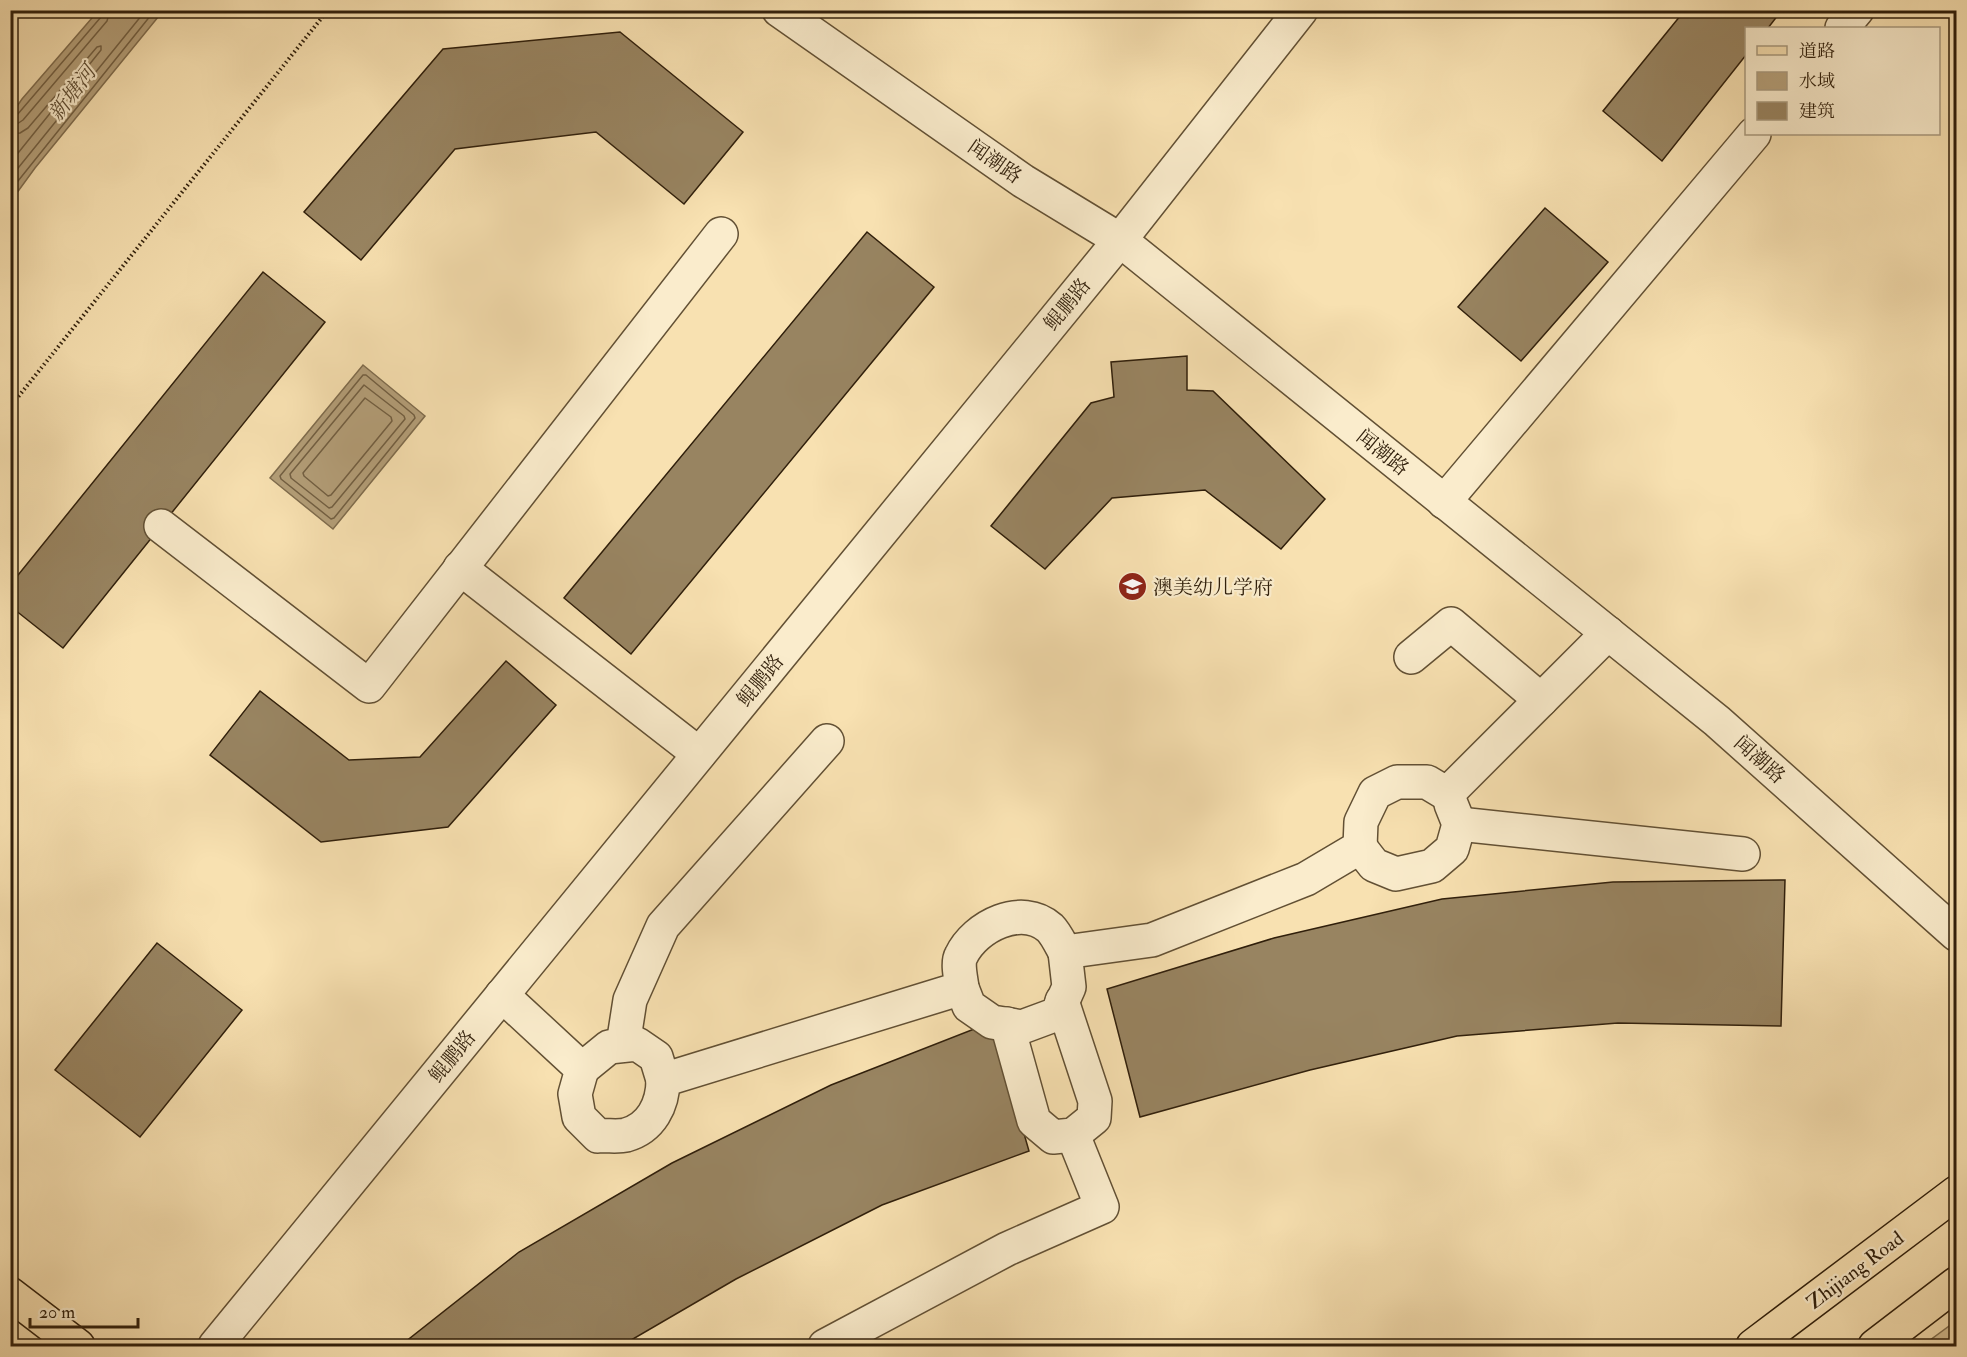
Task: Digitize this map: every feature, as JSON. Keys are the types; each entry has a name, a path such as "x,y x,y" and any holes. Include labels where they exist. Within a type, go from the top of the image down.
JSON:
{"main road":[{"name":"Zhijiang Road","path":"1753,1347 1956,1193"},
{"path":"1875,1347 1956,1284"},
{"path":"10,1294 78,1347"}],"street":[{"name":"闻潮路","path":"779,10 1023,181 1120,240 1717,721 1956,934"},
{"name":"鲲鹏路","path":"215,1347 1120,240 1301,10"},
{"path":"1843,27 1857,10"},
{"path":"1444,502 1753,135"},
{"path":"161,526 369,687 721,234"},
{"path":"460,568 699,754"},
{"path":"1411,657 1451,624 1541,700"},
{"path":"1447,794 1608,633"},
{"path":"623,1046 630,1000 663,926 827,741"},
{"path":"1397,782 1427,782 1447,794 1459,824 1452,849 1432,866 1396,874 1374,865 1360,847 1361,822 1375,793 1397,782"},
{"path":"1459,824 1743,854"},
{"path":"1065,952 1152,940 1306,879 1360,847"},
{"path":"1030,918 1050,928 1065,952 1069,987 1056,1014 1022,1027 992,1022 969,1006 962,988 960,957 975,935 999,920 1030,918"},
{"path":"663,1080 962,988"},
{"path":"502,995 582,1069"},
{"path":"1007,1024 1034,1122 1053,1137 1073,1135 1094,1118 1095,1101 1062,1001"},
{"path":"637,1044 656,1057 663,1080 663,1095 649,1123 626,1135 598,1136 579,1117 575,1094 582,1069 609,1047 623,1046 637,1044"},
{"path":"825,1347 1007,1250 1102,1207 1073,1135"}],"path":[{"path":"10,407 328,10"}],"shaded area":[{"path":"1956,1321 1956,1346 1922,1346"}],"water":[{"name":"新塘河","path":"98,11 163,11 35,168 11,201 11,115 22,99"},
{"path":"363,365 425,416 333,529 270,478"}],"building":[{"path":"1685,10 1782,10 1769,27 1745,27 1745,56 1662,161 1603,111"},
{"path":"620,32 743,132 684,204 596,132 455,149 361,260 304,212 443,49"},
{"path":"1545,208 1608,262 1521,361 1458,307"},
{"path":"867,232 934,287 631,654 564,598"},
{"path":"263,272 325,322 63,648 10,606 10,585"},
{"path":"1187,356 1187,390 1213,391 1325,499 1281,549 1205,490 1112,498 1045,569 991,526 1091,403 1114,397 1111,362"},
{"path":"506,661 556,705 448,827 321,842 210,755 260,691 349,760 420,757"},
{"path":"1785,880 1781,1026 1618,1023 1457,1036 1310,1070 1140,1117 1107,989 1274,938 1442,899 1613,882"},
{"path":"157,943 242,1010 140,1137 55,1070"},
{"path":"992,1022 1029,1151 882,1205 736,1279 621,1346 400,1346 519,1252 672,1163 831,1085"}],"place":[{"name":"澳美幼儿学府","path":"1132,587"}]}
